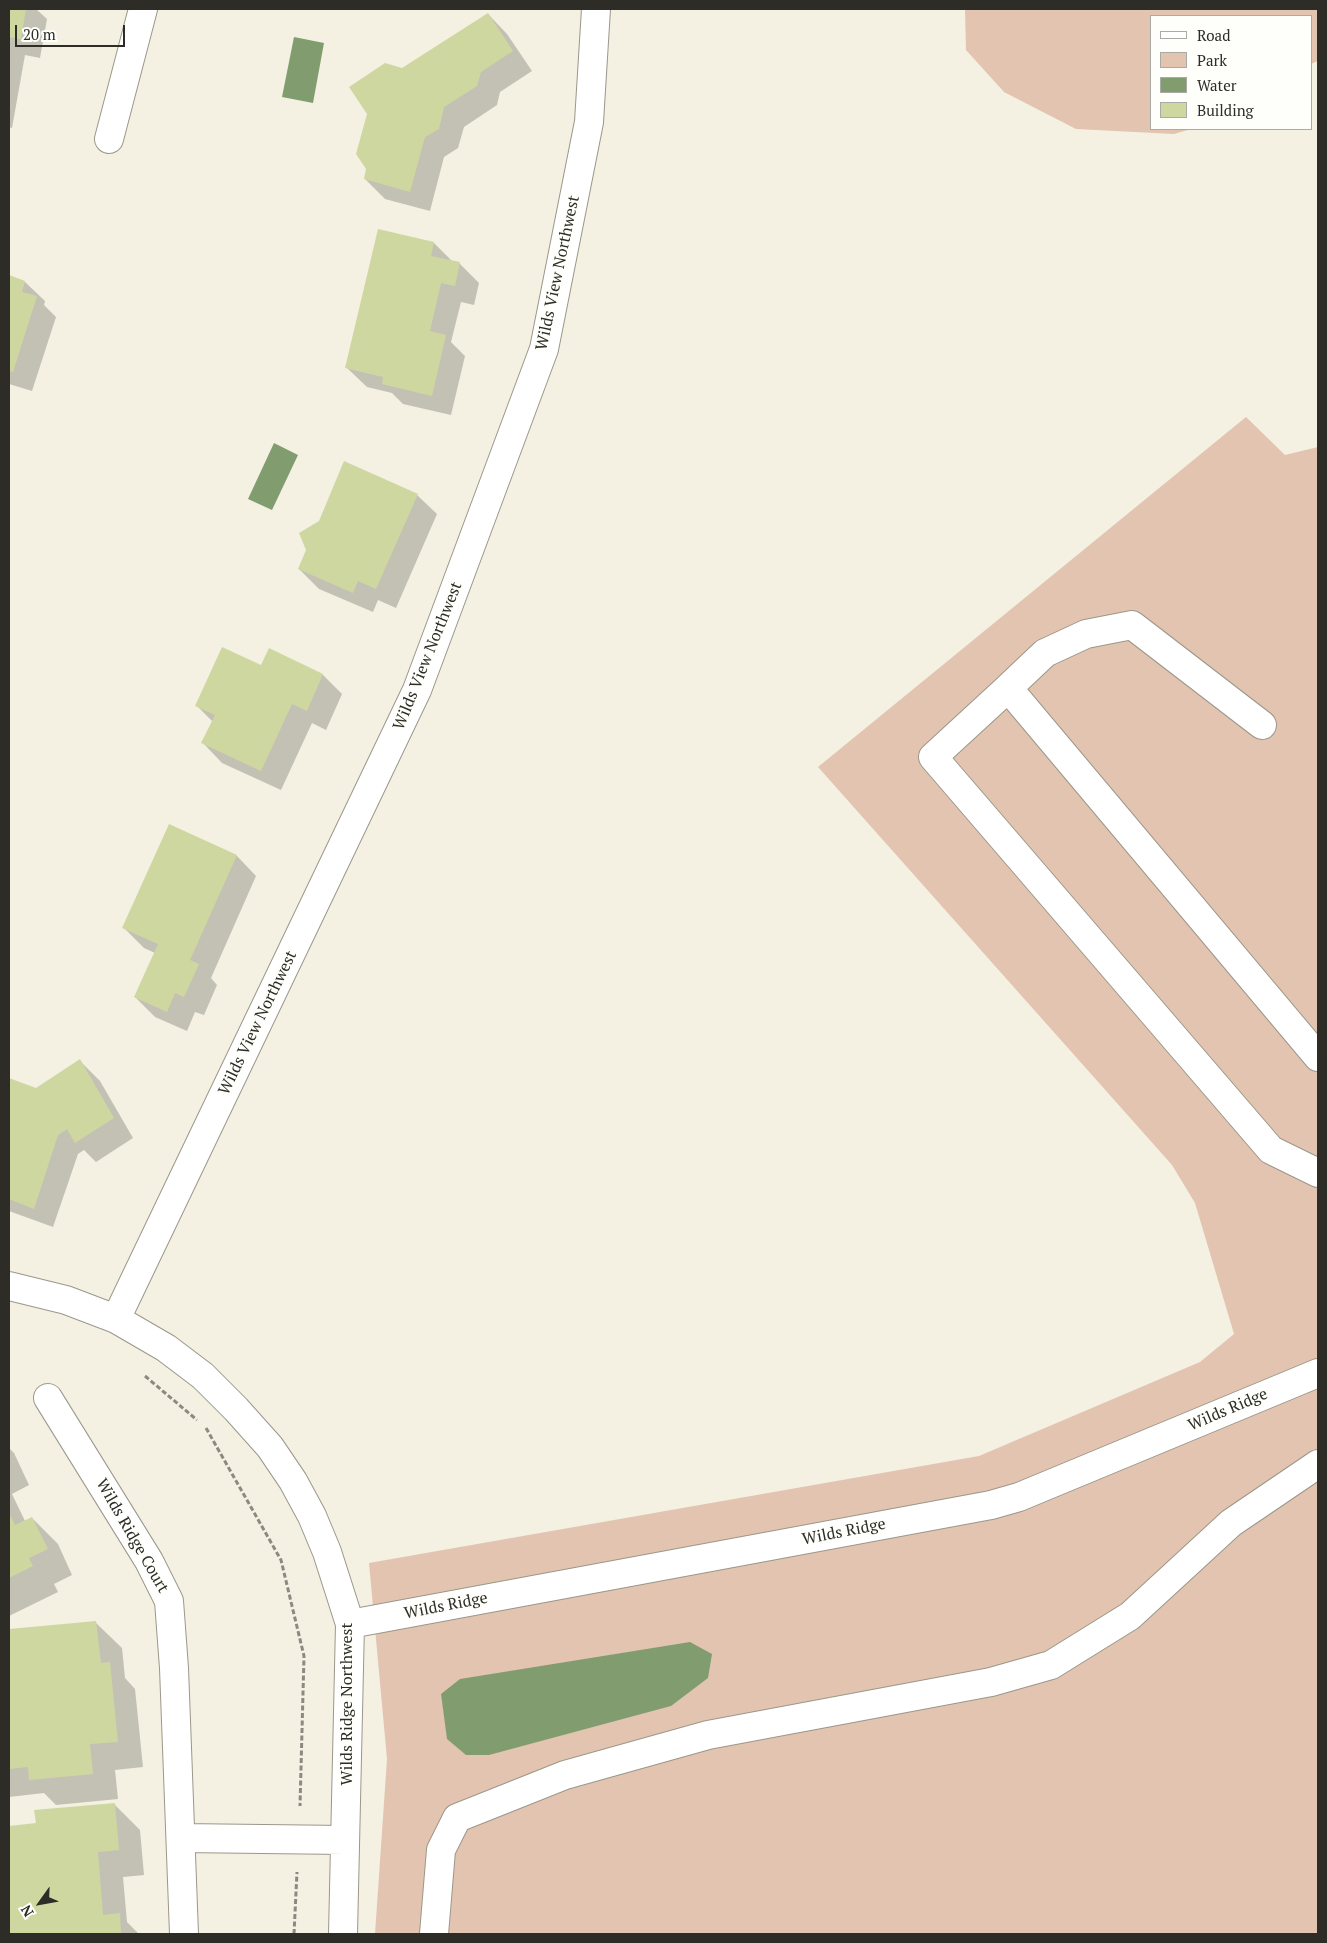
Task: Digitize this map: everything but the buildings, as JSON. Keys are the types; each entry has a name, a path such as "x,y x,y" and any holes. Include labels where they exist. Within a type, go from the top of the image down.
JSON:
{"street":[{"path":"109,139 143,9"},
{"name":"Wilds View Northwest","path":"116,1319 417,690 544,349 589,122 596,9"},
{"path":"1262,725 1132,625 1086,634 1045,653 933,757 1271,1150 1318,1173"},
{"path":"1008,688 1318,1057"},
{"name":"Wilds Ridge Northwest","path":"9,1286 66,1300 116,1319 166,1348 204,1376 270,1447 293,1481 312,1516 327,1552 350,1624 343,1934"},
{"name":"Wilds Ridge","path":"350,1624 991,1505 1019,1497 1318,1373"},
{"name":"Wilds Ridge Court","path":"48,1398 149,1561 169,1601 174,1668 184,1934"},
{"path":"434,1934 441,1850 457,1818 565,1775 708,1735 991,1682 1051,1665 1130,1616 1230,1523 1318,1464"},
{"path":"181,1838 345,1840"}],"path":[{"path":"144,1376 198,1421"},
{"path":"205,1427 281,1560 304,1656 299,1839 294,1934"}],"green space":[{"path":"965,9 1318,9 1318,61 1312,64 1312,15 1150,15 1150,130 1188,130 1174,134 1076,129 1004,92 966,50"},
{"path":"1246,417 1285,455 1318,447 1318,1934 375,1934 387,1759 369,1563 979,1456 1200,1362 1234,1334 1195,1203 1172,1165 818,767"}],"water":[{"path":"294,37 324,43 313,103 282,97"},
{"path":"274,443 298,455 272,510 248,499"},
{"path":"690,1642 712,1654 708,1678 671,1706 489,1755 466,1755 447,1739 441,1694 460,1679"}]}
